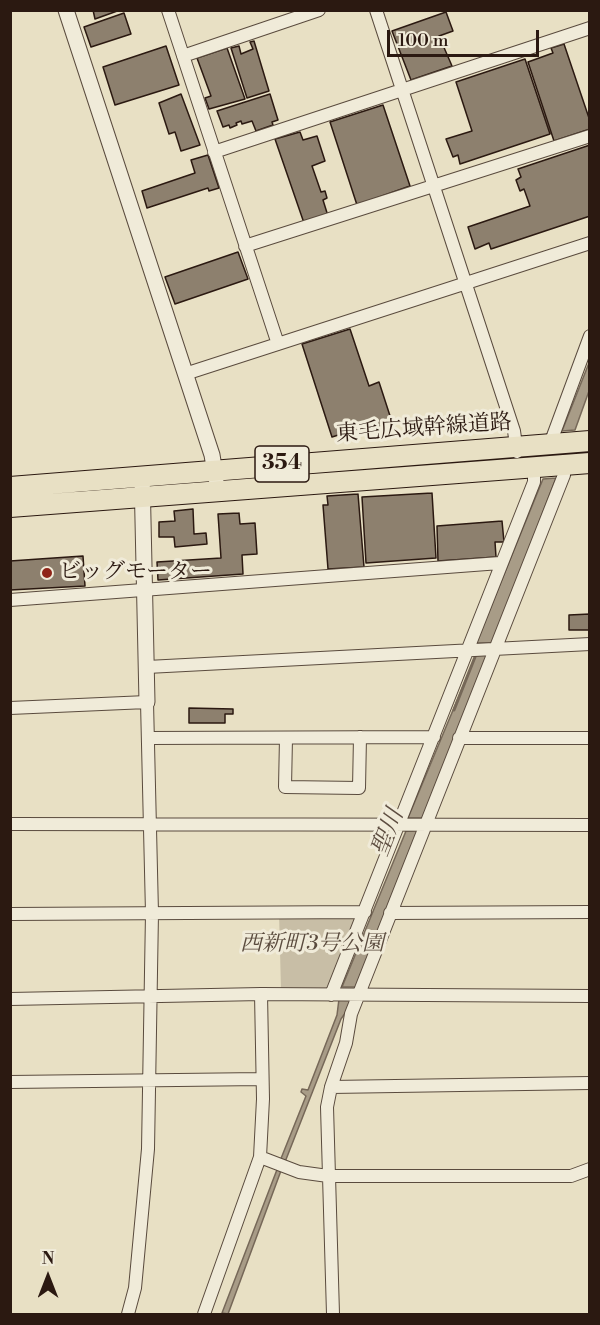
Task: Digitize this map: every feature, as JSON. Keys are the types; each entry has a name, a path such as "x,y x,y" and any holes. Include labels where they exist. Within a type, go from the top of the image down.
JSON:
{"highway":[{"name":"東毛広域幹線道路","path":"10,487 214,469 566,443"},
{"name":"東毛広域幹線道路","path":"10,507 590,464"}],"street":[{"path":"66,10 185,374 214,469 217,491"},
{"path":"168,10 278,344"},
{"path":"183,56 319,10"},
{"path":"333,1314 327,1107 331,1087 346,1043 351,1014 492,650 564,475 545,467 517,446 376,10"},
{"path":"214,152 590,28"},
{"path":"245,246 590,136"},
{"path":"185,374 590,243"},
{"path":"566,443 590,336"},
{"path":"336,994 365,912 469,651 500,563 534,482 545,467"},
{"path":"128,1314 137,1270 148,1149 150,1079 152,913 142,475"},
{"path":"10,600 500,563"},
{"path":"147,667 590,644"},
{"path":"10,708 147,702"},
{"path":"286,738 285,787 359,788 360,737"},
{"path":"148,738 434,737"},
{"path":"459,738 590,738"},
{"path":"10,824 590,825"},
{"path":"10,914 365,912"},
{"path":"390,913 590,912"},
{"path":"10,999 151,994 590,996"},
{"path":"204,1314 264,1159 261,994"},
{"path":"10,1082 261,1079"},
{"path":"331,1087 590,1083"},
{"path":"264,1159 294,1170 328,1176 571,1176 590,1169"}],"green space":[{"name":"西新町3号公園","path":"361,912 329,989 281,990 279,913"}],"shaded area":[{"path":"589,363 589,391 575,430 562,431"},
{"path":"556,478 493,643 476,643 543,479"},
{"path":"476,655 489,655 423,818 408,818"},
{"path":"420,830 358,987 342,987 406,831"},
{"path":"339,999 355,999 341,1019 285,1162 280,1161 306,1096 301,1092 302,1089 308,1090 337,1015"},
{"path":"278,1167 282,1168 228,1314 222,1313"}],"building":[{"path":"93,10 120,10 95,19"},
{"path":"446,12 453,31 439,36 452,66 411,80 392,31"},
{"path":"124,13 131,34 91,47 84,27"},
{"path":"254,41 269,91 247,98 231,48 239,46 241,54 253,49 250,42"},
{"path":"564,44 590,121 590,129 554,141 528,62 553,53 551,48"},
{"path":"166,46 179,85 115,105 103,67"},
{"path":"227,48 245,99 209,109 205,98 211,96 197,58"},
{"path":"525,59 550,134 460,164 458,155 453,157 446,139 472,131 456,82"},
{"path":"181,94 200,145 181,151 175,132 169,134 159,103"},
{"path":"270,94 278,120 272,122 273,125 256,131 252,121 242,124 241,121 230,128 229,125 223,127 217,111"},
{"path":"383,105 410,186 357,205 330,122"},
{"path":"300,132 303,140 317,136 325,161 312,166 321,192 325,191 327,198 323,200 328,216 304,223 275,139"},
{"path":"590,145 590,216 491,249 489,243 475,249 468,227 530,206 524,189 520,191 516,180 521,177 518,169"},
{"path":"208,155 219,188 209,191 208,188 147,208 142,191 195,173 191,160"},
{"path":"238,252 248,279 175,304 165,277"},
{"path":"350,329 369,386 379,382 392,422 368,429 367,426 332,437 302,344"},
{"path":"432,493 436,558 366,563 362,497"},
{"path":"358,494 364,567 328,569 323,505 328,505 327,496"},
{"path":"193,509 194,534 206,533 207,544 175,547 174,537 159,537 159,522 175,521 174,511"},
{"path":"239,513 240,524 255,523 257,554 242,555 243,574 158,580 157,562 221,558 218,514"},
{"path":"502,521 504,542 495,542 496,557 438,561 437,526"},
{"name":"ビッグモーター","path":"83,556 85,586 10,590 10,561"},
{"path":"590,614 590,630 569,630 569,615"},
{"path":"189,708 233,709 233,714 225,714 225,723 189,723"}],"waterway":[{"name":"聖川","path":"454,710 475,657"}],"place":[{"name":"ビッグモーター","path":"47,573"}]}
